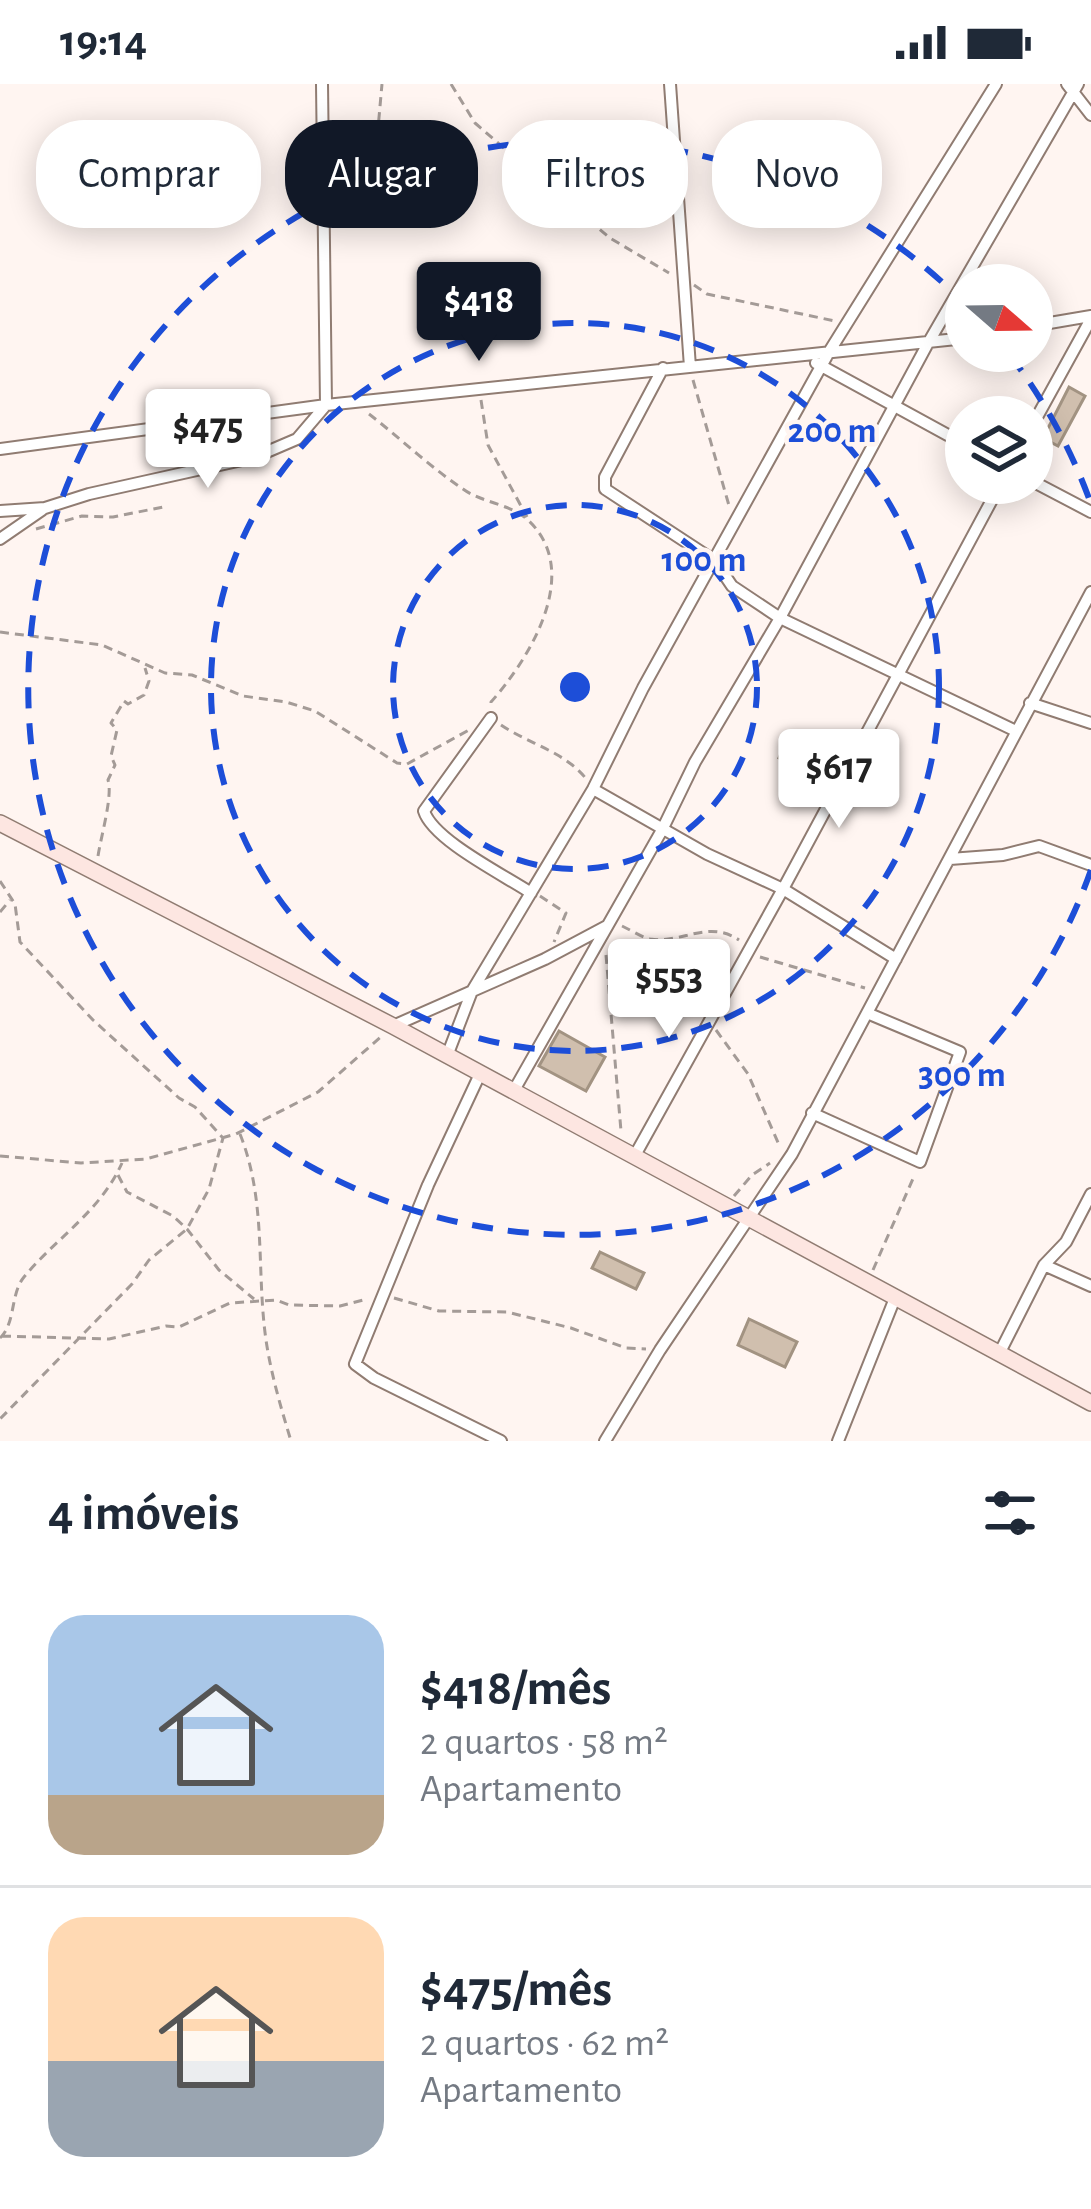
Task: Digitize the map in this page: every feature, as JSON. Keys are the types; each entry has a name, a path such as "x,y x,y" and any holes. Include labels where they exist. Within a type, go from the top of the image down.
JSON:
{"main road":[{"path":"0,823 393,1026 1091,1403"}],"street":[{"path":"0,511 45,508 255,457 297,439 326,405 322,84"},
{"path":"670,84 690,367"},
{"path":"447,1056 472,991 593,788 643,688 829,352 996,84"},
{"path":"513,1092 1072,86 1091,116"},
{"path":"1053,323 1091,318"},
{"path":"1048,396 1091,318"},
{"path":"0,449 479,387 945,342"},
{"path":"805,356 945,433"},
{"path":"663,368 602,484 609,493 715,561 732,586 780,618 1016,731"},
{"path":"1053,492 1091,512"},
{"path":"628,1154 783,889 990,504"},
{"path":"0,539 45,508"},
{"path":"699,588 732,586"},
{"path":"604,1441 784,1167 1091,592"},
{"path":"1030,703 1091,723"},
{"path":"491,718 424,811 428,822 443,835 531,893"},
{"path":"593,788 662,830 783,889 896,959"},
{"path":"950,859 1039,847 1091,865"},
{"path":"393,1026 605,929"},
{"path":"812,1113 920,1162 960,1052 867,1013"},
{"path":"480,1074 356,1367 501,1441"},
{"path":"999,1354 1044,1265 1066,1242 1090,1199"},
{"path":"1044,1265 1091,1286"},
{"path":"838,1441 896,1298"}],"path":[{"path":"379,120 382,84"},
{"path":"451,84 475,123 610,238 652,266 707,294 846,324"},
{"path":"690,367 734,524"},
{"path":"479,387 488,445 551,559 552,580 536,637 517,674 491,702 491,718"},
{"path":"353,402 466,491 528,519"},
{"path":"33,530 82,516 113,517 164,507"},
{"path":"0,632 102,645 165,674 192,676 243,696 315,711 397,763 407,764 491,718"},
{"path":"96,870 111,790 108,780 115,765 111,756 117,730 111,722 124,701 128,704 144,695 149,681 145,665"},
{"path":"491,718 580,770 593,788"},
{"path":"0,881 11,899 20,941 93,1020 195,1107 224,1138"},
{"path":"531,893 566,913 545,959"},
{"path":"0,912 11,899"},
{"path":"605,929 628,1154"},
{"path":"649,939 685,977 693,1001 704,1009 706,1022 748,1074 778,1145 791,1154"},
{"path":"0,1156 82,1163 146,1159 224,1138 317,1092 393,1026"},
{"path":"239,1132 250,1158 259,1209 265,1335 291,1441"},
{"path":"0,1420 132,1284 149,1260 188,1229 209,1189 224,1138"},
{"path":"1,1336 10,1324 21,1280 36,1268 43,1253 94,1209 123,1160"},
{"path":"724,1206 767,1162 784,1167"},
{"path":"867,1282 920,1162"},
{"path":"117,1174 127,1192 188,1229 219,1270 256,1300"},
{"path":"1,1336 109,1339 179,1327 230,1303 265,1300 340,1306 383,1294 439,1312 507,1312 626,1348 660,1350"}],"building":[{"path":"1069,387 1085,396 1058,446 1053,443 1053,418"},
{"path":"789,735 820,752 810,771 779,758"},
{"path":"559,1031 605,1057 586,1091 539,1066"},
{"path":"600,1252 644,1273 636,1289 592,1268"},
{"path":"749,1319 797,1342 785,1367 738,1345"}]}
